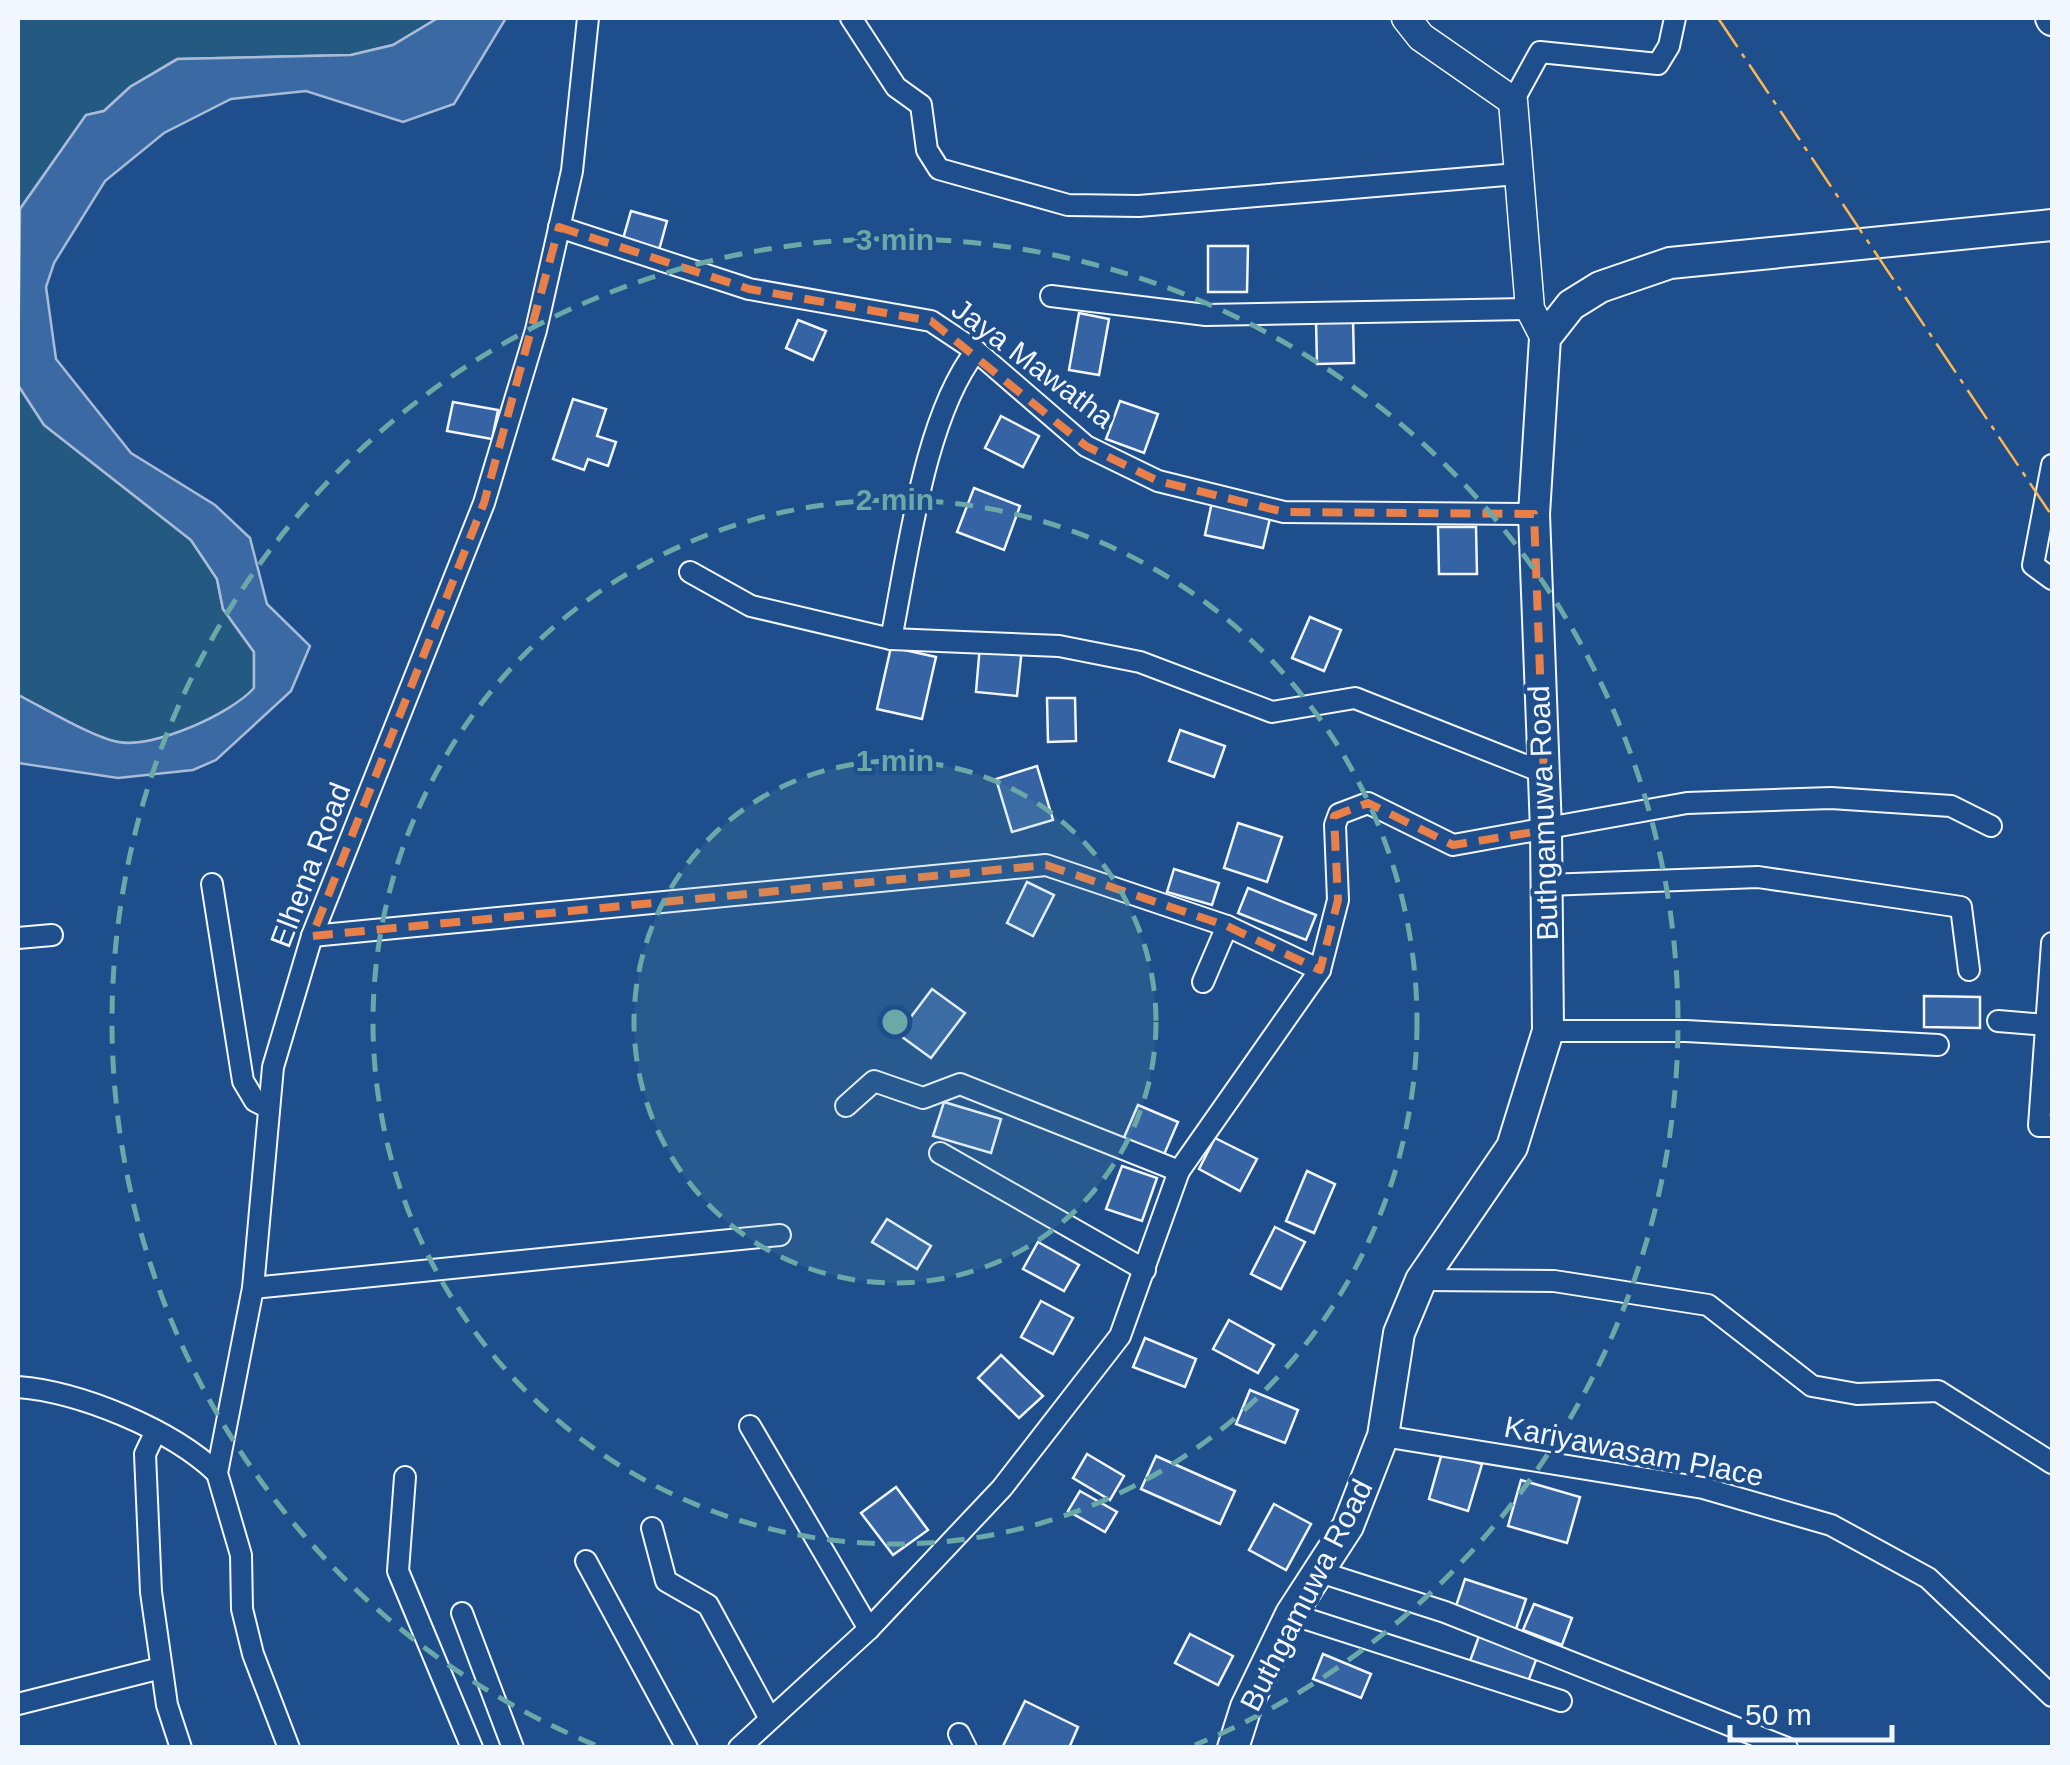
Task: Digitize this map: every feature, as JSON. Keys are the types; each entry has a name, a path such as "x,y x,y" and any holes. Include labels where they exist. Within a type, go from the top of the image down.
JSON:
{"main road":[{"path":"1545,338 1571,305 1600,287 1670,263 2052,224"},
{"name":"Buthgamuwa Road","path":"1233,1748 1246,1707 1291,1614 1348,1526 1383,1436 1399,1334 1421,1280 1512,1146 1548,1031 1546,830 1534,514 1545,338"}],"street":[{"name":"Elhena Road","path":"289,1748 254,1654 242,1609 241,1556 217,1473 253,1288 274,1067 312,936 484,503 536,330 572,171 588,18"},
{"path":"852,18 896,87 921,104 927,150 939,169 1068,205 1140,206 1516,174"},
{"path":"1406,18 1422,37 1513,102"},
{"path":"1545,338 1530,309 1513,102 1540,52 1658,64 1670,46 1675,18"},
{"name":"Jaya Mawatha","path":"558,227 749,290 932,321 976,350 1086,446 1158,481 1284,512 1534,514"},
{"path":"1052,296 1206,316 1530,309"},
{"path":"891,639 928,460 962,369 976,350"},
{"path":"2052,466 2034,565 2052,578"},
{"path":"690,572 751,606 891,639 1059,646 1124,658 1272,712 1355,698 1542,772"},
{"path":"738,1748 869,1628 1002,1488 1120,1336 1179,1171 1320,970 1338,900 1334,825 1340,814 1368,803 1453,845 1686,803 1831,798 1951,806 1991,826"},
{"path":"312,936 1046,865 1227,926 1320,970"},
{"path":"1547,884 1758,877 1961,907 1969,970"},
{"path":"212,884 244,1081 255,1101 269,1108"},
{"path":"1203,982 1227,926"},
{"path":"18,938 52,934"},
{"path":"2052,943 2038,1126 2052,1126"},
{"path":"1998,1021 2046,1024"},
{"path":"1548,1031 1686,1031 1938,1044"},
{"path":"846,1106 874,1081 923,1098 960,1084 1179,1171"},
{"path":"940,1153 1144,1270"},
{"path":"253,1288 780,1235"},
{"path":"1421,1280 1554,1281 1708,1304 1812,1386 1857,1394 1938,1391 2052,1463"},
{"path":"18,1387 52,1390 156,1431 199,1456 217,1473"},
{"path":"750,1426 869,1628"},
{"path":"156,1431 145,1454 151,1592 166,1705 181,1748"},
{"name":"Kariyawasam Place","path":"1383,1436 1702,1488 1831,1525 1928,1578 2052,1696"},
{"path":"406,1477 398,1571 472,1748"},
{"path":"652,1528 666,1581 708,1605 770,1719"},
{"path":"586,1560 687,1748"},
{"path":"1320,1572 1445,1612 1787,1748"},
{"path":"462,1612 513,1748"},
{"path":"1291,1614 1560,1701"},
{"path":"18,1704 161,1668"}],"highlighted area":[{"path":"559,227 749,289 931,321 1086,446 1158,481 1284,512 1534,514 1546,830 1453,845 1368,803 1334,816 1338,900 1320,970 1227,926 1046,865 312,936 484,503"}],"shaded area":[{"path":"18,18 438,18 393,45 351,55 177,59 130,87 104,111 86,115 20,209 18,219"},
{"path":"438,18 506,18 454,104 403,122 306,91 231,99 164,133 105,181 54,263 46,287 56,359 131,453 215,505 250,538 267,604 310,646 291,691 216,760 193,770 118,778 18,763 18,695 96,735 133,743 170,735 210,718 254,688 254,652 223,609 217,579 191,540 44,425 18,385 20,209 86,115 104,111 130,87 178,59 351,55 393,45"},
{"path":"18,385 44,425 191,540 217,579 223,609 254,652 254,689 243,699 191,728 133,743 95,735 18,695"}],"building":[{"path":"631,211 667,221 659,250 623,239"},
{"path":"1208,246 1248,246 1247,292 1208,292"},
{"path":"1079,313 1109,319 1099,375 1069,370"},
{"path":"798,320 826,331 813,360 786,348"},
{"path":"1353,320 1354,363 1317,364 1316,321"},
{"path":"573,399 606,409 597,436 616,442 608,466 588,459 584,470 553,459"},
{"path":"1120,401 1158,414 1144,453 1106,439"},
{"path":"453,402 498,410 492,439 447,431"},
{"path":"1001,416 1039,436 1023,467 985,448"},
{"path":"974,488 1020,506 1004,550 957,532"},
{"path":"1212,502 1271,514 1263,548 1205,535"},
{"path":"1438,527 1476,527 1477,574 1439,574"},
{"path":"1310,617 1341,630 1324,671 1292,658"},
{"path":"980,645 1022,648 1017,696 976,692"},
{"path":"891,647 936,657 922,719 877,709"},
{"path":"1047,698 1075,698 1076,741 1048,742"},
{"path":"1180,730 1225,746 1214,777 1169,761"},
{"path":"1037,766 1053,820 1012,832 996,779"},
{"path":"1238,823 1282,837 1267,882 1224,868"},
{"path":"1174,869 1219,883 1212,905 1167,892"},
{"path":"1027,882 1054,895 1033,936 1007,923"},
{"path":"1248,888 1316,915 1306,940 1238,913"},
{"path":"932,989 965,1013 931,1058 898,1034"},
{"path":"1924,996 1980,997 1980,1028 1924,1027"},
{"path":"944,1102 1001,1119 991,1153 933,1136"},
{"path":"1138,1105 1178,1122 1162,1159 1122,1142"},
{"path":"1215,1138 1257,1159 1240,1191 1199,1169"},
{"path":"1122,1166 1157,1178 1142,1221 1106,1209"},
{"path":"1307,1171 1335,1184 1314,1233 1286,1221"},
{"path":"887,1219 931,1246 917,1269 872,1242"},
{"path":"1275,1227 1305,1242 1281,1289 1251,1274"},
{"path":"1038,1242 1079,1265 1064,1291 1023,1269"},
{"path":"1041,1301 1073,1318 1053,1354 1021,1337"},
{"path":"1229,1320 1274,1345 1258,1373 1213,1349"},
{"path":"1145,1338 1196,1359 1185,1387 1133,1367"},
{"path":"1001,1355 1043,1396 1019,1418 978,1378"},
{"path":"1250,1390 1298,1410 1285,1443 1236,1424"},
{"path":"1442,1453 1482,1464 1468,1511 1429,1499"},
{"path":"1087,1454 1124,1476 1110,1500 1073,1478"},
{"path":"1156,1456 1235,1491 1220,1524 1141,1489"},
{"path":"1521,1480 1580,1497 1567,1543 1508,1526"},
{"path":"896,1487 928,1530 893,1555 861,1513"},
{"path":"1080,1491 1117,1512 1105,1532 1068,1511"},
{"path":"1274,1504 1311,1524 1286,1570 1249,1550"},
{"path":"1465,1579 1526,1599 1516,1629 1455,1609"},
{"path":"1534,1604 1572,1618 1562,1645 1523,1630"},
{"path":"1190,1634 1233,1656 1218,1685 1175,1663"},
{"path":"1479,1636 1537,1657 1528,1682 1470,1661"},
{"path":"1323,1654 1371,1674 1361,1698 1313,1679"},
{"path":"1025,1701 1078,1727 1069,1748 1002,1748"}],"power":[{"path":"1718,18 2052,516"}]}
